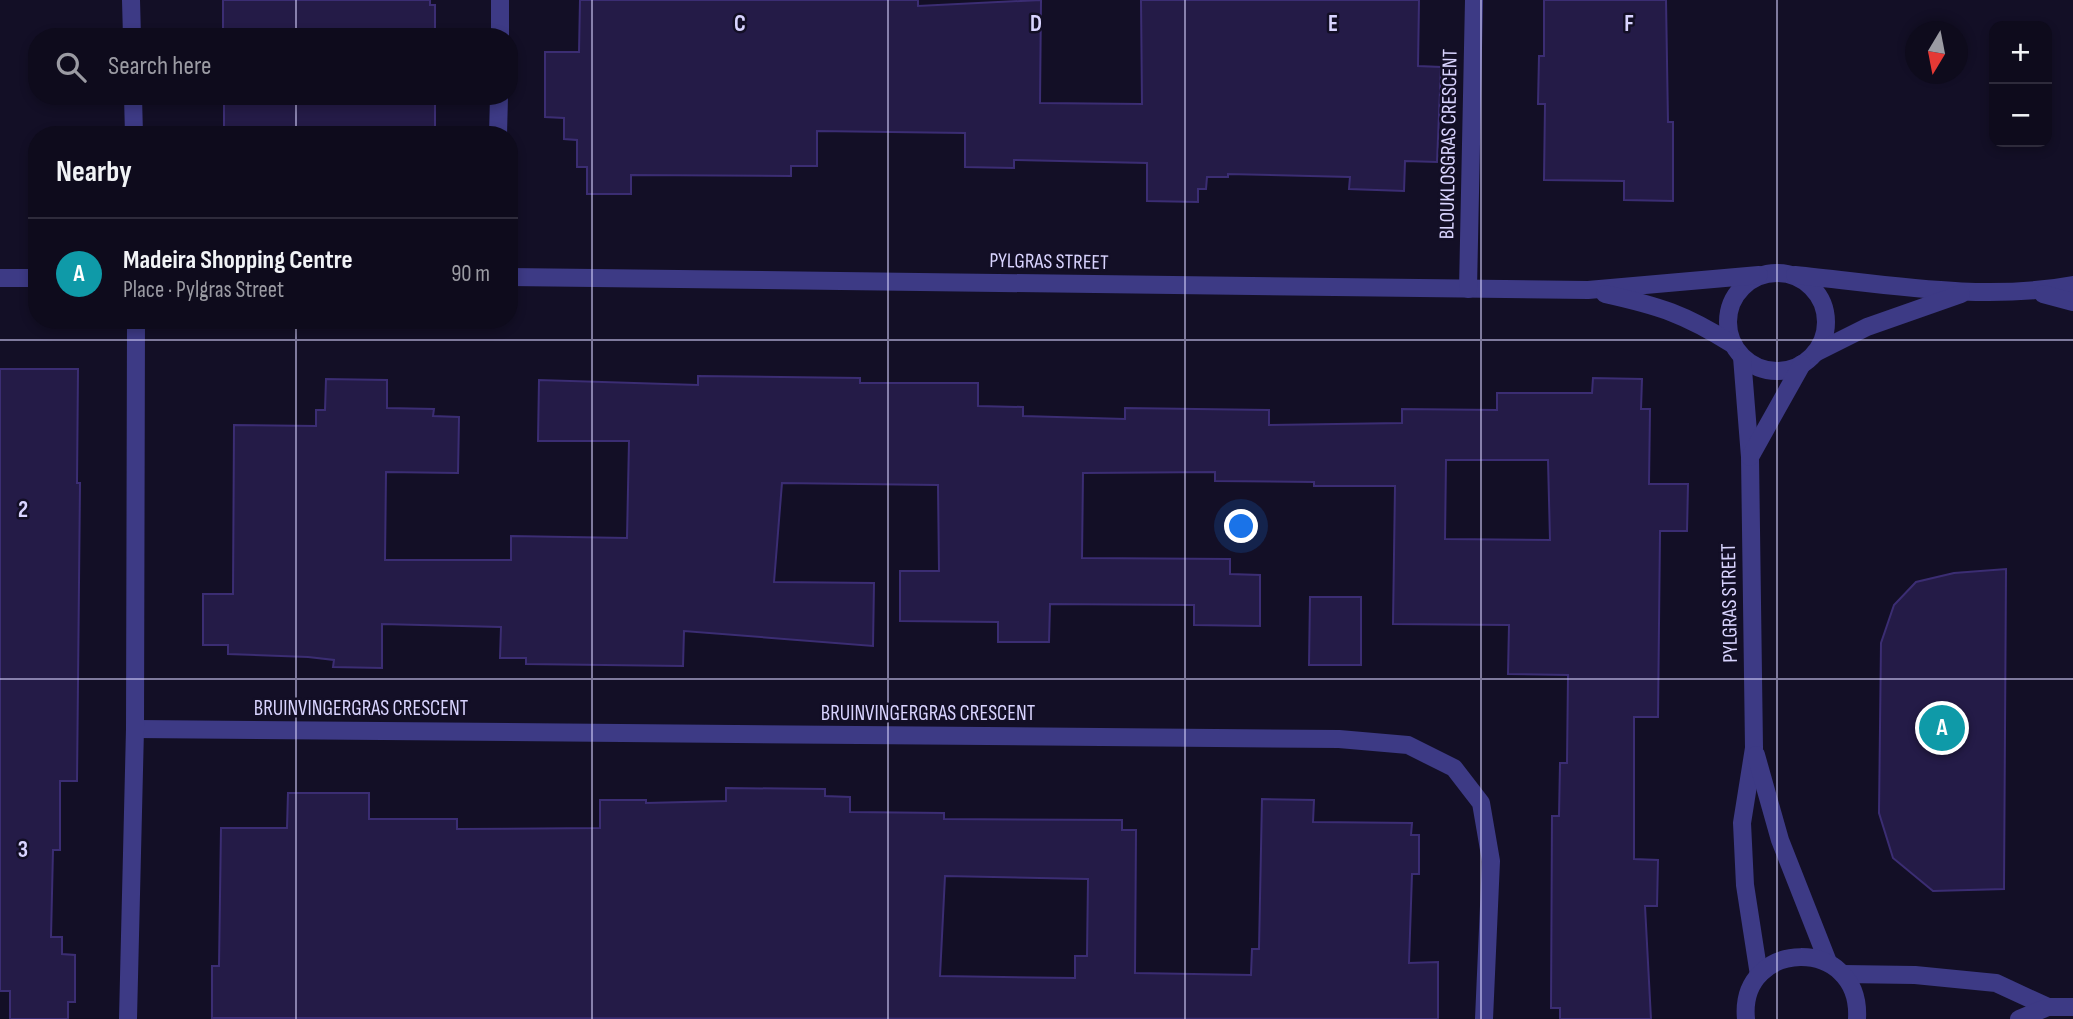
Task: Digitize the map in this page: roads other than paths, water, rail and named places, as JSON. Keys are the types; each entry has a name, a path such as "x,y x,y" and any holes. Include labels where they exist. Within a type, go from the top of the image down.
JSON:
{"street":[{"path":"131,0 132,28"},
{"path":"500,0 500,28"},
{"name":"BLOUKLOSGRAS CRESCENT","path":"1468,289 1474,0"},
{"path":"133,105 134,126"},
{"path":"498,126 499,105"},
{"path":"1968,291 1867,327 1808,359 1770,370 1755,366 1737,350 1727,328 1734,296 1759,275 1776,272 1968,291 2036,292 2073,285"},
{"name":"PYLGRAS STREET","path":"518,278 1588,290 1759,275"},
{"path":"1750,457 1822,340 1826,324 1824,309 1817,293 1806,282 1791,275"},
{"path":"0,278 28,278"},
{"name":"PYLGRAS STREET","path":"1588,290 1659,306 1693,318 1737,350 1750,457 1754,748 1742,823 1745,885 1759,975"},
{"path":"2036,292 2073,302"},
{"path":"128,1019 135,729 136,329"},
{"name":"BRUINVINGERGRAS CRESCENT","path":"135,729 1339,739 1408,746 1454,768 1481,803 1491,861 1484,1019"},
{"name":"PYLGRAS STREET","path":"1754,748 1780,840 1828,962"},
{"path":"1746,1019 1749,990 1759,975 1773,963 1791,957 1810,956 1828,962 1843,974 1853,989 1857,1019"},
{"path":"1843,974 1915,975 1996,983 2048,1007"},
{"path":"2020,1019 2048,1007 2073,1007"}],"place":[{"name":"Madeira Shopping Centre","path":"1942,728"}]}
